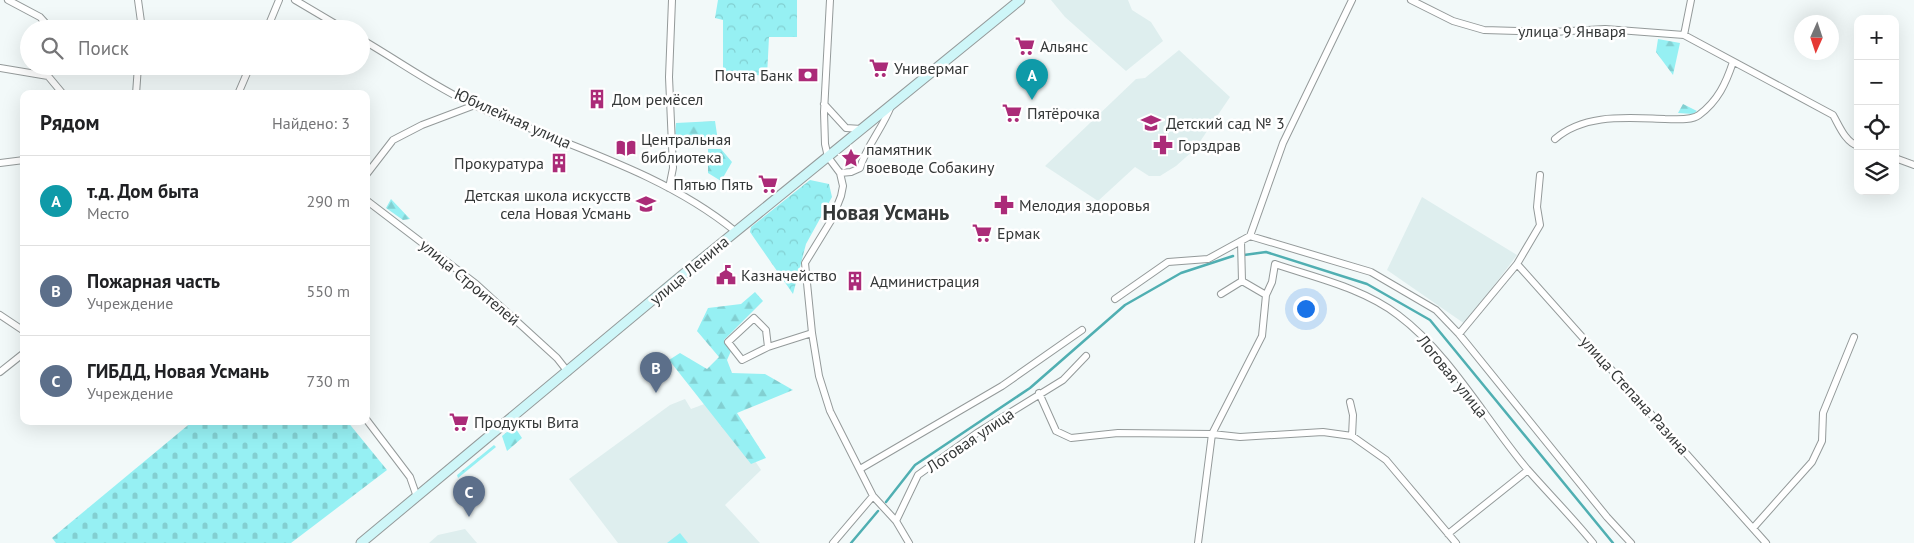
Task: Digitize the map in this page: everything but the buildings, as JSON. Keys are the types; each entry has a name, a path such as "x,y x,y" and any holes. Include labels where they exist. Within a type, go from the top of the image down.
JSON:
{"main road":[{"name":"улица Ленина","path":"361,543 735,231 1020,0"}],"street":[{"path":"8,0 42,20"},
{"path":"138,0 141,20"},
{"path":"271,20 279,0"},
{"path":"296,0 329,20"},
{"path":"669,188 673,168 668,77 672,0"},
{"path":"830,0 824,104 825,144 828,156 840,173 842,186 841,196 832,219 805,263 812,332 819,376 830,411 873,496 896,521 909,543"},
{"path":"1115,299 1168,262 1208,259 1250,236 1283,143 1352,0"},
{"name":"улица 9 Января","path":"1411,0 1453,21 1484,30 1552,32 1605,29 1684,35 1833,115 1843,133 1854,144"},
{"path":"1684,35 1691,0"},
{"name":"Юбилейная улица","path":"370,44 475,105 614,162 669,188 735,231"},
{"path":"1555,139 1565,130 1607,118 1680,119 1698,116 1724,89 1734,62"},
{"path":"0,68 20,71"},
{"path":"42,75 48,76 60,90"},
{"path":"136,90 137,75"},
{"path":"240,90 246,75"},
{"path":"824,104 846,128 861,129"},
{"path":"840,173 851,172 860,168 864,156 887,118 892,104"},
{"path":"370,169 393,140 422,125 475,105"},
{"path":"0,163 20,160"},
{"path":"1899,160 1914,166"},
{"path":"1458,334 1517,264 1540,225 1537,207 1540,175"},
{"name":"улица Строителей","path":"370,203 476,284 557,358 568,372"},
{"path":"1250,236 1371,272 1436,310 1458,334 1606,516 1631,543"},
{"path":"1241,241 1240,267 1242,281"},
{"name":"Логовая улица","path":"1198,543 1212,434 1262,336 1266,295 1272,282 1275,264 1370,297 1398,314 1431,345 1528,470 1564,508 1593,543"},
{"name":"улица Степана Разина","path":"1517,264 1754,527 1766,543"},
{"path":"1221,294 1242,281"},
{"path":"1242,281 1266,295"},
{"path":"0,315 20,329"},
{"path":"768,346 766,330 754,318 728,342 742,360 768,346 812,332"},
{"path":"860,469 1002,386 1082,330"},
{"path":"1754,527 1812,462 1822,441 1823,413 1854,337"},
{"path":"0,372 20,356"},
{"name":"Логовая улица","path":"896,521 918,475 977,433 1039,393 1064,380 1086,356"},
{"path":"1039,393 1056,431 1071,438 1118,433 1212,434 1240,437 1323,432 1352,436 1386,460 1456,543"},
{"path":"1350,402 1353,415 1352,436"},
{"path":"370,425 410,477 417,497"},
{"path":"1448,534 1528,470"},
{"path":"833,543 873,496"}],"shaded area":[{"path":"1051,0 1128,0 1132,10 1151,22 1163,41 1126,71 1065,17"},
{"name":"Детский сад № 3","path":"1179,50 1230,97 1195,149 1176,166 1160,176 1149,176 1135,167 1098,201 1045,166 1136,79 1145,78"},
{"path":"1422,197 1517,255 1465,324 1387,270"},
{"path":"685,399 691,409 715,400 761,470 725,505 760,543 618,543 569,479 670,405"},
{"path":"465,529 477,543 429,543 438,535"}],"green space":[{"path":"718,0 797,0 797,37 769,37 767,76 723,72 723,20 715,18"},
{"path":"1658,39 1680,43 1673,75 1656,52"},
{"path":"1683,104 1697,111 1693,114 1678,113"},
{"path":"715,121 718,141 675,137 676,123"},
{"path":"708,149 721,149 732,162 721,181 708,173"},
{"path":"810,180 829,184 832,197 806,244 793,294 750,232 751,227"},
{"path":"391,199 410,219 403,220 386,208"},
{"path":"755,292 763,301 724,340 731,351 727,360 732,373 765,374 793,390 737,413 766,458 751,464 669,360 680,353 707,369 719,357 697,331 708,308 741,304"},
{"path":"517,424 519,426 516,429 522,438 507,451 502,436"},
{"path":"188,425 350,425 387,470 291,543 56,543 52,538"},
{"path":"494,445 496,447 458,478 457,475"},
{"path":"680,533 688,543 667,543"}],"waterway":[{"path":"1244,255 1266,252 1367,284 1430,320 1613,543"},
{"path":"886,502 915,465 1030,388 1125,305 1181,273 1233,256"},
{"path":"851,543 878,511"}],"place":[{"name":"Альянс","path":"1025,46"},
{"name":"Универмаг","path":"879,68"},
{"name":"Почта Банк","path":"808,75"},
{"name":"Дом ремёсел","path":"597,99"},
{"name":"т.д. Дом быта","path":"1032,100"},
{"name":"Пятёрочка","path":"1012,113"},
{"name":"Детский сад № 3","path":"1151,123"},
{"name":"Горздрав","path":"1163,145"},
{"name":"Центральная библиотека","path":"626,148"},
{"name":"памятник воеводе Собакину","path":"851,158"},
{"name":"Прокуратура","path":"559,163"},
{"name":"Пятью Пять","path":"768,184"},
{"name":"Детская школа искусств села Новая Усмань","path":"646,204"},
{"name":"Мелодия здоровья","path":"1004,205"},
{"name":"Ермак","path":"982,233"},
{"name":"Казначейство","path":"726,275"},
{"name":"Администрация","path":"855,281"},
{"name":"Пожарная часть","path":"656,393"},
{"name":"Продукты Вита","path":"459,422"},
{"name":"ГИБДД, Новая Усмань","path":"469,517"}],"district":[{"name":"Новая Усмань","path":"886,213"}]}
